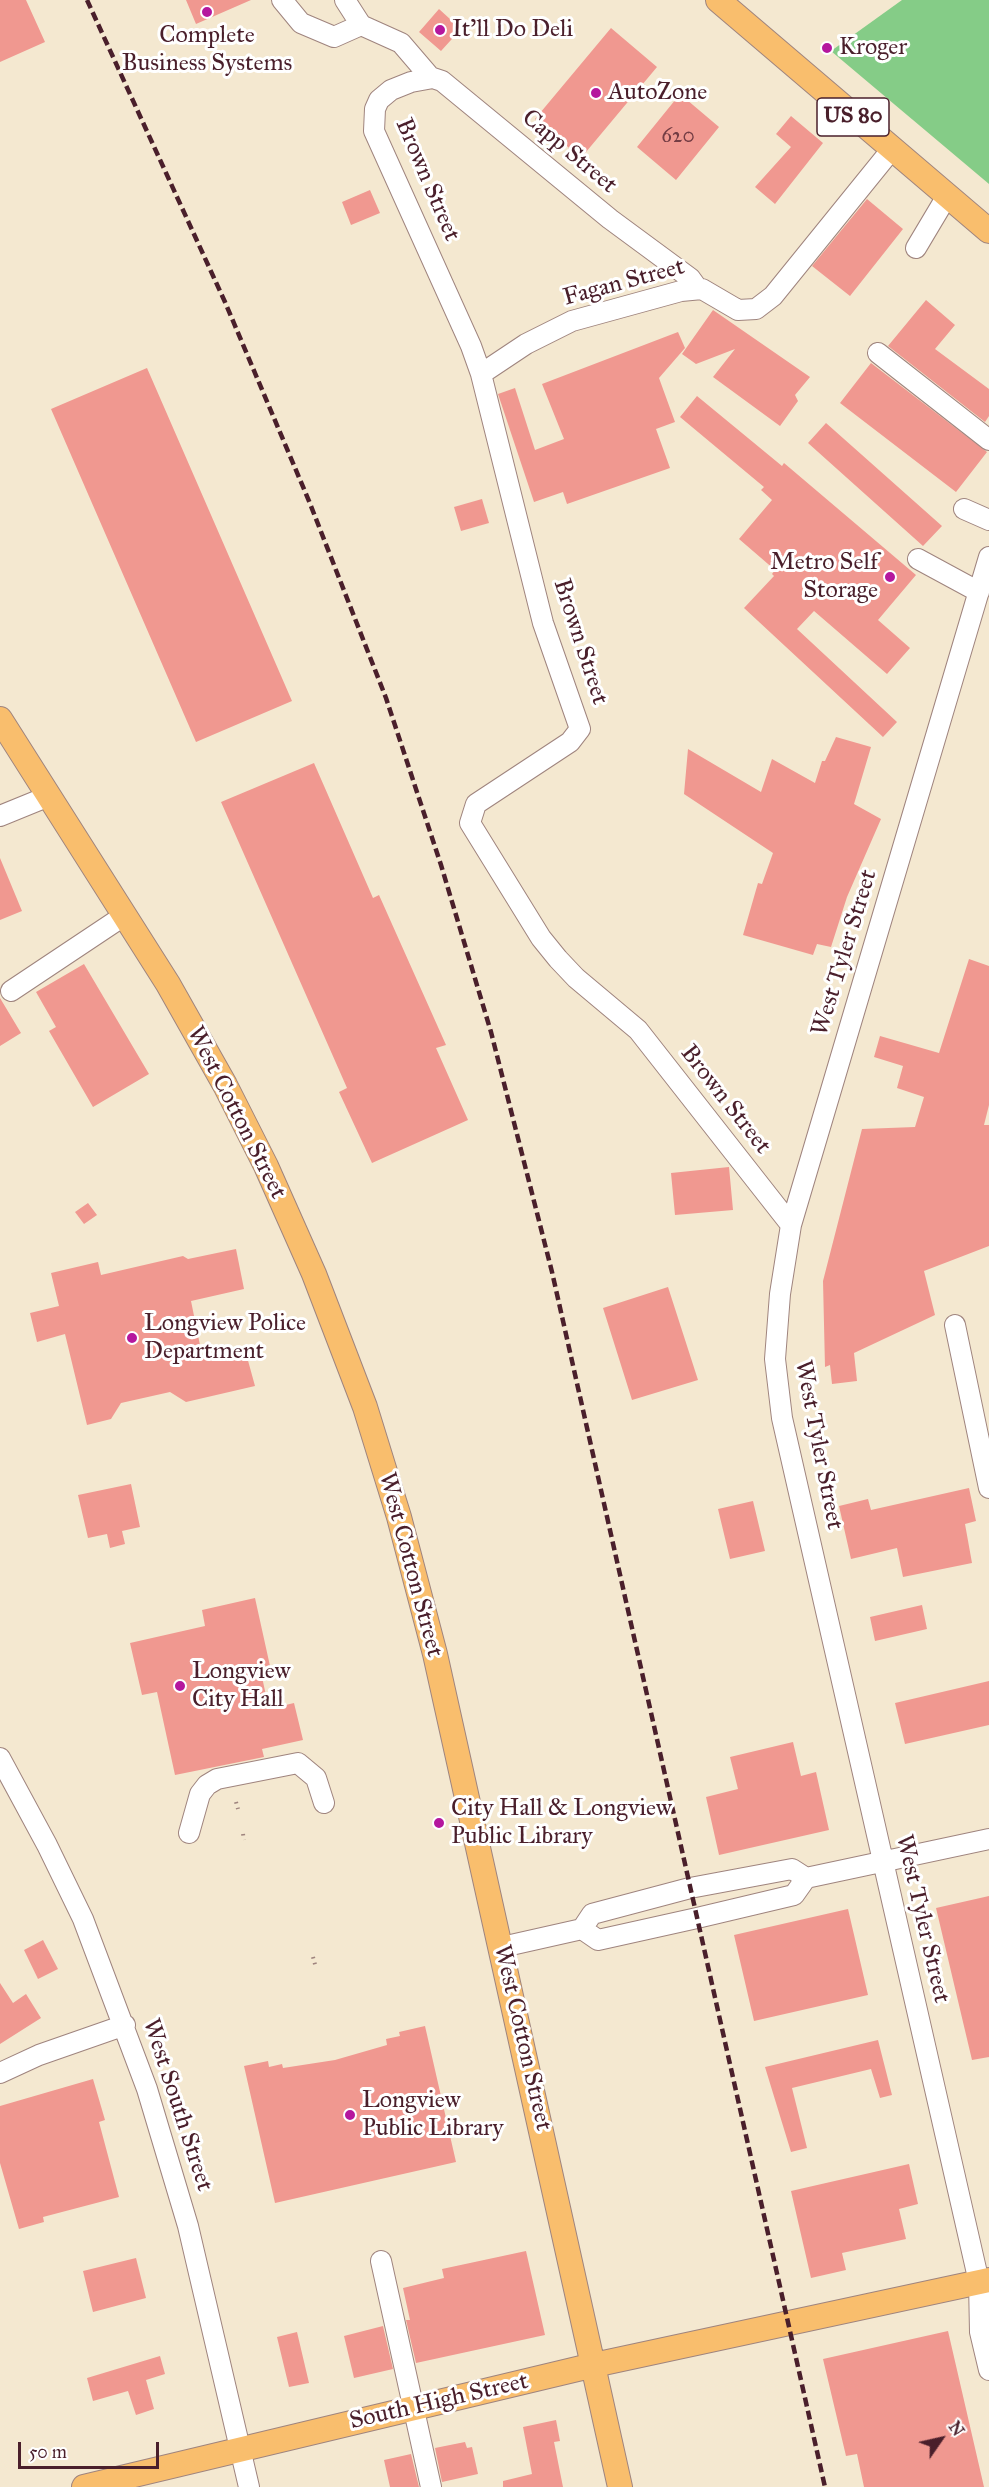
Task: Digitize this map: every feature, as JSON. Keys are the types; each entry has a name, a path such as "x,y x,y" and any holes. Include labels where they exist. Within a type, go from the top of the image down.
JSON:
{"main road":[{"name":"US 80","path":"718,0 989,231"},
{"name":"West Cotton Street","path":"0,719 125,915 191,1024 251,1135 314,1274 365,1407 419,1589 502,1947 620,2487"},
{"name":"South High Street","path":"84,2487 594,2366 795,2322 986,2288"}],"street":[{"path":"282,0 301,23 334,37 361,25"},
{"path":"345,0 361,25 401,43 431,78"},
{"name":"Brown Street","path":"431,78 399,87 379,100 375,109 374,131 482,374 543,622 580,729 570,742 476,804 470,823 552,952 576,978 638,1030 791,1225"},
{"name":"Capp Street","path":"431,78 451,86 610,219 690,278 698,289"},
{"name":"Fagan Street","path":"482,374 526,344 572,321 681,291 698,289 708,291 738,310 756,309 767,302 892,149"},
{"path":"916,248 947,196"},
{"path":"879,352 989,440"},
{"path":"964,509 989,520"},
{"name":"West Tyler Street","path":"989,556 791,1225 777,1328 777,1392 883,1863 986,2288 980,2332 989,2370"},
{"path":"918,559 979,592"},
{"path":"0,816 49,796"},
{"path":"11,991 125,915"},
{"path":"955,1325 989,1488"},
{"name":"West South Street","path":"0,1758 83,1919 126,2025 185,2214 249,2487"},
{"path":"189,1833 200,1794 207,1785 217,1779 298,1763 316,1778 324,1803"},
{"path":"502,1947 582,1929 592,1914 690,1888 792,1869 806,1878 989,1839"},
{"path":"582,1929 598,1940 697,1918 794,1895 806,1878"},
{"path":"0,2073 39,2055 126,2025"},
{"path":"381,2261 431,2487"}],"path":[{"path":"236,1802 238,1809"},
{"path":"243,1834 244,1840"},
{"path":"313,1957 316,1968"}],"green space":[{"path":"902,0 989,0 989,184 831,51"}],"building":[{"path":"0,0 26,0 45,42 0,62"},
{"name":"Complete Business Systems","path":"186,0 251,0 196,24"},
{"name":"It'll Do Deli","path":"439,9 461,29 441,51 419,32"},
{"name":"AutoZone","path":"611,28 657,67 581,158 535,119"},
{"path":"680,94 719,127 676,180 637,147"},
{"path":"791,116 823,143 775,204 755,187 791,147 776,134"},
{"path":"370,190 380,213 351,225 342,202"},
{"path":"867,199 903,229 850,296 812,266"},
{"path":"926,300 955,325 935,349 989,389 989,416 985,422 888,346"},
{"path":"713,310 810,377 795,395 798,401 780,426 713,377 735,349 696,364 682,354"},
{"path":"678,332 685,348 659,378 675,422 656,429 670,468 567,504 563,492 534,502 498,394 515,388 535,450 564,439 542,384"},
{"path":"871,363 987,452 956,492 840,403"},
{"path":"147,368 292,701 196,742 51,409"},
{"path":"697,396 782,466 784,463 916,575 878,620 910,648 887,674 814,611 797,629 897,722 883,737 744,608 774,576 772,574 775,570 739,539 772,500 761,490 764,487 680,417"},
{"path":"826,423 942,526 923,546 808,443"},
{"path":"482,499 489,523 461,531 454,507"},
{"path":"836,737 871,747 854,804 881,819 847,897 831,947 817,944 813,955 743,935 758,883 762,884 773,853 684,794 688,749 761,792 772,759 815,783 822,761 825,761"},
{"path":"314,763 373,898 379,895 446,1045 436,1048 468,1120 372,1163 339,1092 347,1088 221,802"},
{"path":"0,858 22,911 0,920"},
{"path":"969,959 989,966 989,1105 984,1125 989,1125 989,1246 924,1271 935,1315 854,1353 857,1381 832,1384 830,1365 825,1367 823,1281 862,1129 915,1127 924,1097 897,1088 903,1066 874,1057 880,1036 939,1053"},
{"path":"84,964 149,1074 93,1107 49,1031 56,1027 36,992"},
{"path":"0,998 21,1033 0,1046"},
{"path":"729,1167 733,1210 675,1215 671,1173"},
{"path":"88,1203 97,1215 84,1224 75,1212"},
{"name":"Longview Police Department","path":"236,1249 244,1289 191,1301 202,1355 244,1346 255,1386 186,1402 170,1392 121,1403 111,1419 87,1425 65,1334 37,1342 30,1313 59,1306 51,1273 98,1262 101,1275 183,1256 188,1259"},
{"path":"668,1287 698,1380 632,1400 603,1308"},
{"path":"131,1484 140,1527 122,1531 125,1544 110,1548 107,1534 88,1538 78,1495"},
{"path":"969,1488 976,1521 965,1524 972,1563 903,1577 897,1548 851,1559 839,1506 868,1499 871,1510"},
{"path":"753,1501 765,1551 730,1559 718,1509"},
{"name":"Longview City Hall","path":"255,1598 270,1666 260,1668 269,1709 294,1703 303,1740 262,1749 264,1757 175,1775 157,1692 142,1695 130,1643 205,1626 202,1610"},
{"path":"922,1605 927,1629 875,1641 870,1617"},
{"path":"989,1681 989,1725 905,1744 895,1703"},
{"path":"793,1742 801,1776 816,1772 829,1830 719,1855 706,1797 738,1789 730,1757"},
{"path":"989,1896 989,2057 972,2060 936,1908"},
{"path":"848,1909 868,1995 754,2021 734,1935"},
{"path":"43,1940 58,1969 38,1979 24,1950"},
{"path":"0,1983 13,2003 26,1994 41,2018 0,2044"},
{"name":"Longview Public Library","path":"425,2026 456,2162 275,2203 244,2066 268,2061 269,2067 282,2064 283,2068 335,2060 387,2045 386,2039 400,2036 399,2032"},
{"path":"878,2040 892,2095 880,2098 871,2069 792,2088 807,2148 791,2152 765,2067"},
{"path":"93,2079 105,2120 99,2122 119,2197 43,2217 44,2222 19,2229 0,2163 0,2106"},
{"path":"909,2164 918,2204 899,2209 906,2239 842,2253 846,2270 811,2278 791,2191"},
{"path":"526,2251 545,2335 416,2363 406,2320 410,2320 403,2288 444,2278 442,2269"},
{"path":"136,2258 146,2298 93,2312 83,2271"},
{"path":"383,2326 393,2369 354,2378 344,2336"},
{"path":"948,2331 984,2487 864,2487 857,2454 846,2456 823,2359"},
{"path":"297,2332 309,2383 289,2387 277,2337"},
{"path":"160,2356 165,2374 146,2380 154,2409 136,2415 128,2391 93,2401 87,2378"},
{"path":"556,2420 560,2441 554,2442 563,2487 503,2487 503,2481 532,2474 523,2427"},
{"path":"465,2442 467,2448 472,2447 478,2474 442,2482 435,2448"},
{"path":"411,2454 419,2487 390,2487 384,2460"}],"railway":[{"path":"87,0 225,302 309,501 386,698 441,865 491,1032 552,1272 825,2487"}],"place":[{"name":"Complete Business Systems","path":"207,12"},
{"name":"It'll Do Deli","path":"440,30"},
{"name":"Kroger","path":"827,48"},
{"name":"AutoZone","path":"596,93"},
{"name":"Metro Self Storage","path":"890,577"},
{"name":"Longview Police Department","path":"132,1338"},
{"name":"Longview City Hall","path":"180,1686"},
{"name":"City Hall & Longview Public Library","path":"439,1823"},
{"name":"Longview Public Library","path":"350,2115"}]}
